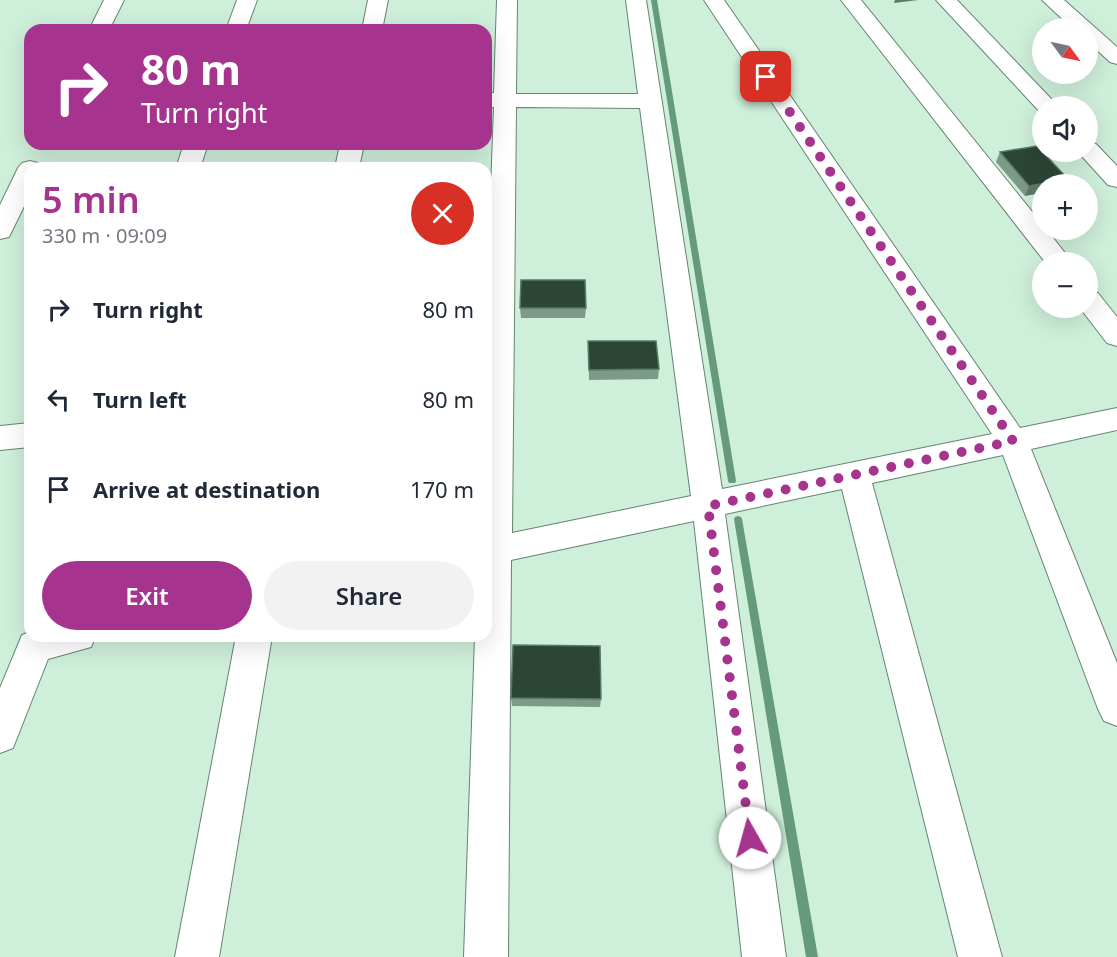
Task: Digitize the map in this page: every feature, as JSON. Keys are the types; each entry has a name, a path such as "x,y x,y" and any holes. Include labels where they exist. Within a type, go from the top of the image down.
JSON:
{"street":[{"path":"102,24 114,0"},
{"path":"238,24 247,0"},
{"path":"373,24 378,0"},
{"path":"492,438 495,100 507,0"},
{"path":"636,0 708,506 764,957"},
{"path":"714,0 1013,441 1117,709"},
{"path":"850,0 1051,252"},
{"path":"946,0 1037,96"},
{"path":"1052,0 1073,18"},
{"path":"1098,41 1117,58"},
{"path":"495,100 652,101"},
{"path":"1098,160 1117,180"},
{"path":"0,231 24,181"},
{"path":"1098,312 1117,336"},
{"path":"492,551 1117,419"},
{"path":"0,438 24,436"},
{"path":"854,475 980,957"},
{"path":"0,735 24,659 64,642"},
{"path":"197,957 253,642"},
{"path":"486,957 490,642"}],"building":[{"path":"1032,147 1032,162 1052,162 1063,174 1032,174 1032,185 1029,186 1000,152"},
{"path":"521,280 585,280 586,308 520,308"},
{"path":"588,341 656,341 659,369 589,370"},
{"path":"513,645 600,646 601,699 511,698"}],"waterway":[{"path":"654,0 732,481"},
{"path":"738,519 812,957"}],"route":[{"path":"750,838 708,506 1013,441 766,77"}]}
